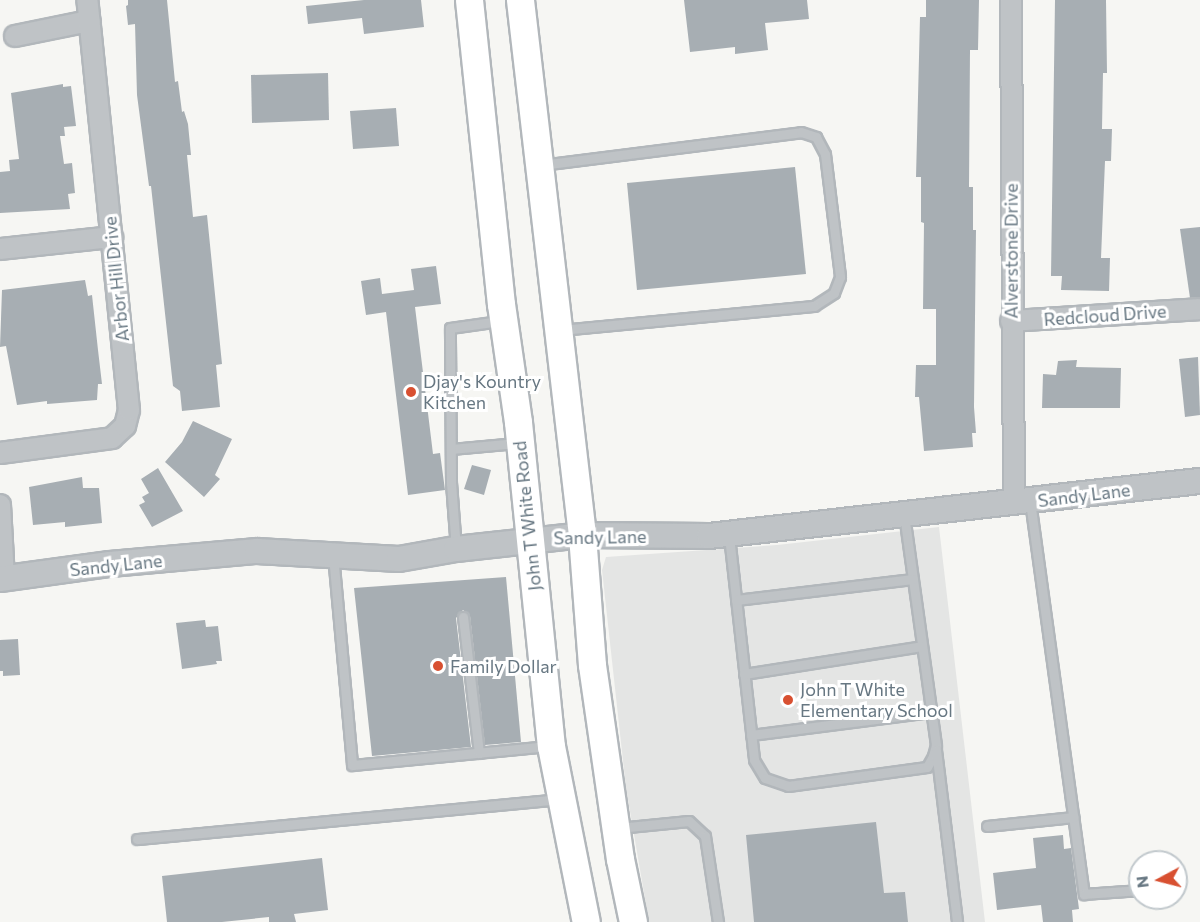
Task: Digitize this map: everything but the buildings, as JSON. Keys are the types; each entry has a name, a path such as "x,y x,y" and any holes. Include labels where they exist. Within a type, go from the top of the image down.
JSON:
{"main road":[{"name":"John T White Road","path":"469,0 504,320 520,443 550,746 586,922"},
{"path":"520,0 582,535 592,665 616,828 633,922"}],"street":[{"name":"Arbor Hill Drive","path":"0,453 112,438 125,426 129,410 87,0"},
{"name":"Alverstone Drive","path":"1011,0 1011,321 1022,502"},
{"path":"15,36 90,21"},
{"path":"0,249 112,237"},
{"name":"Redcloud Drive","path":"1011,321 1200,309"},
{"name":"Sandy Lane","path":"2,578 110,564 257,551 399,559 530,539 582,535 709,536 1200,481"},
{"path":"0,505 2,578"}],"lane":[{"path":"538,165 801,132 816,137 825,154 840,276 834,293 814,306 559,330"},
{"path":"456,549 451,449 450,328 504,320"},
{"path":"451,449 520,443"},
{"path":"1022,502 1074,816 1084,894 1128,891"},
{"path":"904,514 936,745 957,922"},
{"path":"729,534 754,760 765,778 788,786 927,767 936,745"},
{"path":"333,555 352,765 550,746"},
{"path":"736,600 913,579"},
{"path":"463,617 479,753"},
{"path":"744,674 922,646"},
{"path":"751,735 931,712"},
{"path":"137,839 561,799"},
{"path":"987,826 1074,816"},
{"path":"616,828 689,821 705,836 718,922"}],"shaded area":[{"name":"John T White Elementary School","path":"939,527 985,922 649,922 626,788 602,570 606,557 777,545"}],"place":[{"name":"Djay's Kountry Kitchen","path":"411,392"},
{"name":"Family Dollar","path":"438,666"},
{"name":"John T White Elementary School","path":"788,700"}]}
